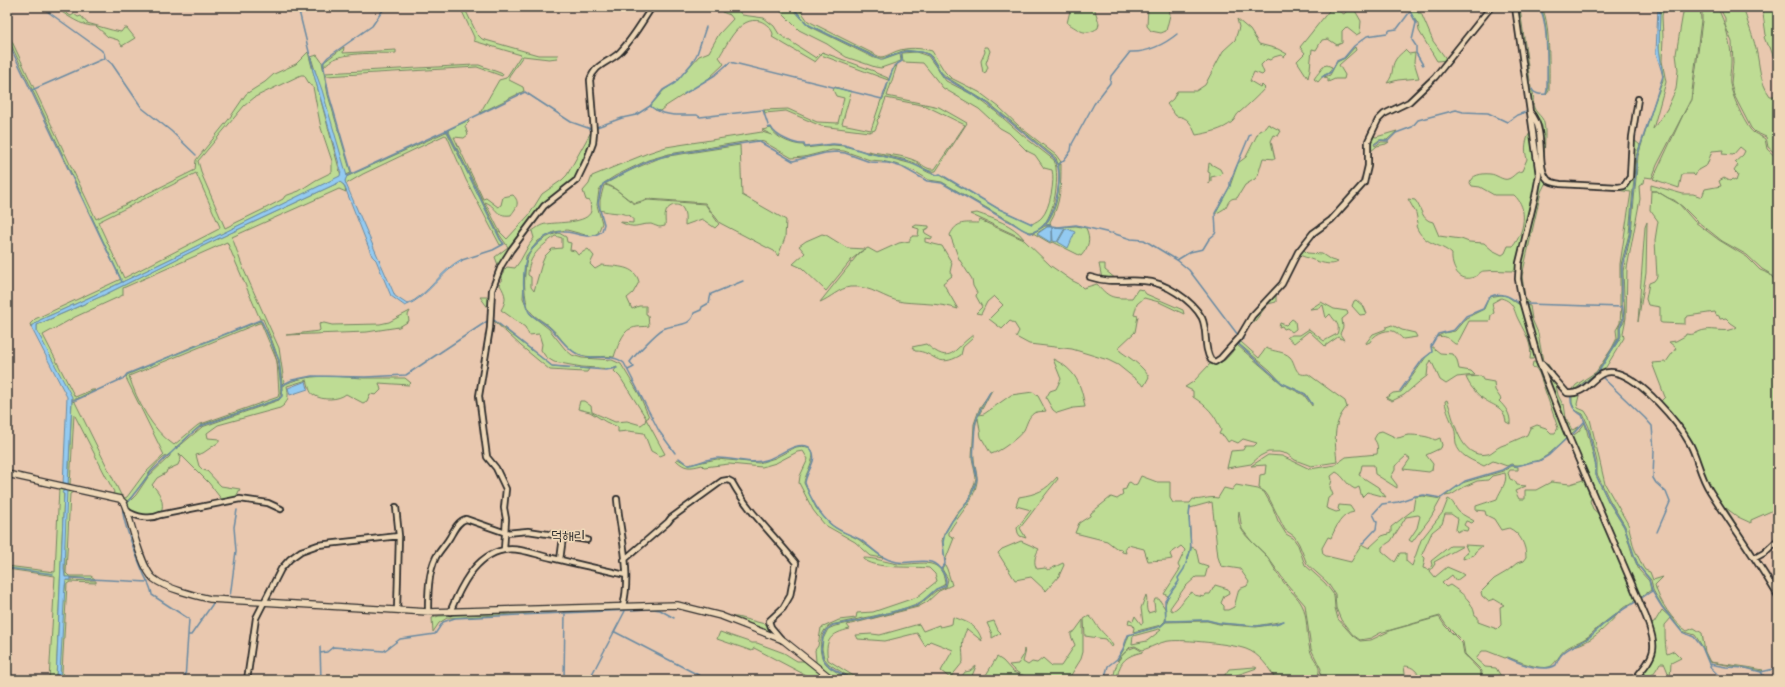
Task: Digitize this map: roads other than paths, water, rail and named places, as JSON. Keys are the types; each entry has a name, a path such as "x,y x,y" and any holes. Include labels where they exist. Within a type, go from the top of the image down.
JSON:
{"street":[{"path":"504,550 506,533 504,508 506,489 496,468 486,457 479,396 490,328 491,303 496,279 511,250 544,206 577,180 593,143 590,87 593,71 619,53 652,7"},
{"path":"1090,277 1111,282 1147,281 1182,296 1190,302 1201,318 1204,325 1208,352 1211,360 1215,362 1221,358 1239,338 1252,316 1282,284 1298,252 1313,233 1331,220 1364,183 1368,166 1368,141 1378,120 1384,114 1409,102 1435,77 1491,7"},
{"path":"1515,7 1539,175 1519,263 1518,279 1522,300 1539,362 1565,428 1652,633 1652,657 1634,680"},
{"path":"1531,113 1537,120 1540,131 1543,169 1548,179 1553,183 1560,184 1618,187 1624,186 1630,176 1632,137 1638,99"},
{"path":"1539,362 1567,393 1576,394 1582,392 1603,373 1615,372 1621,374 1640,387 1662,405 1690,444 1700,474 1709,490 1755,558 1778,596"},
{"path":"7,474 120,499 124,503 145,565 153,579 160,583 210,599 428,612 677,605 721,616 783,640"},
{"path":"624,560 671,518 722,481 728,480 732,482 749,509 773,534 796,562 790,596 783,608 769,622 771,627 783,640 833,680"},
{"path":"127,511 134,515 153,518 160,515 240,499 268,504 281,509"},
{"path":"617,499 626,575 626,593 623,606"},
{"path":"396,507 399,536 398,610"},
{"path":"428,612 428,600 433,565 439,552 444,548 459,523 466,519 506,533 528,530 587,540"},
{"path":"247,680 256,618 281,569 301,551 318,545 399,536"},
{"path":"560,560 563,537"},
{"path":"1755,558 1764,553 1778,540"},
{"path":"450,612 456,598 474,569 492,554 504,550 516,550 626,575"}],"water":[{"path":"1658,7 1660,7 1659,48 1663,76 1656,53"},
{"path":"312,68 314,68 322,90 347,176 345,181 346,184 395,296 407,304 415,300 422,295 447,269 462,259 462,261 447,271 421,297 405,306 391,296 376,260 372,256 344,185 340,182 209,243 102,296 37,325 37,331 72,397 68,486 63,484 67,397 31,327 40,320 340,176 341,171"},
{"path":"1047,227 1052,227 1052,241 1050,242 1037,234"},
{"path":"1052,227 1065,228 1057,242 1053,241"},
{"path":"1066,228 1075,232 1068,248 1058,242"},
{"path":"306,381 308,389 290,395 288,388"},
{"path":"67,490 64,569 65,577 71,577 71,580 66,580 65,586 60,674 63,677 89,677 56,680 64,494 62,493 63,491"}],"waterway":[{"path":"298,7 313,68"},
{"path":"352,174 329,95 323,63 328,57 372,26 385,7"},
{"path":"675,453 659,431 624,363 613,358 584,357 574,353 555,332 529,312 525,300 524,275 526,260 529,253 540,241 558,232 588,236 595,235 602,231 604,224 598,203 603,184 648,161 669,155 758,141 793,161 825,153 836,152 845,153 870,162 888,163 902,167 927,181 942,183 1031,233 1038,230 1048,219 1058,192 1059,173 1054,158 987,103 944,77 929,55 922,52 906,51 881,60 807,24 792,7"},
{"path":"1408,7 1416,23 1412,40 1416,46 1416,53 1423,65"},
{"path":"1532,89 1536,93 1542,94 1546,94 1547,90 1546,34 1539,7"},
{"path":"44,9 101,50 104,53 105,58 112,64 142,108 171,131 196,155"},
{"path":"1322,77 1331,72 1337,61 1344,58 1354,46 1367,36 1387,33 1390,30 1397,29 1409,13"},
{"path":"347,176 525,92 571,122 591,129 622,118 636,115 650,106 663,90 675,83 692,63 697,54 706,27"},
{"path":"1058,165 1071,151 1072,144 1094,104 1110,83 1111,76 1130,52 1143,51 1155,47 1177,34"},
{"path":"7,40 122,282"},
{"path":"684,94 715,75 730,62 882,99 894,66 902,61 901,52"},
{"path":"32,90 105,58"},
{"path":"1574,392 1599,371 1620,337 1620,327 1624,318 1622,303 1622,266 1630,234 1637,156 1663,76"},
{"path":"650,106 655,110 666,114 697,115 700,117 763,110 769,128 771,127 781,137 804,144 805,147 833,144 844,145 868,153 906,161 937,175 940,174 997,208 1032,224"},
{"path":"1375,144 1381,140 1388,141 1396,133 1412,127 1418,120 1456,110 1463,112 1488,113 1507,122 1517,115 1526,112 1528,108"},
{"path":"447,130 500,239 504,244 493,250 462,260"},
{"path":"1177,260 1190,252 1203,249 1209,239 1215,234 1215,213 1230,186 1230,182 1250,134"},
{"path":"1045,225 1058,227 1076,225 1110,233"},
{"path":"1112,233 1131,239 1144,240 1177,260 1189,270 1238,335"},
{"path":"628,370 634,367 630,362 632,359 660,331 668,327 690,321 694,313 701,310 702,307 709,303 711,294 743,281"},
{"path":"1400,391 1423,359 1432,352 1431,346 1438,334 1454,330 1466,316 1483,309 1489,297 1494,295 1502,295 1521,305"},
{"path":"1526,304 1622,307"},
{"path":"72,400 76,400 124,378 127,374 260,320 262,322 279,360 282,396 279,399 201,426 151,472 127,503"},
{"path":"282,385 292,380 312,376 365,377 406,375 489,320"},
{"path":"494,320 552,366 606,370 617,368"},
{"path":"1241,337 1243,339 1238,344 1282,383 1305,394 1312,404"},
{"path":"1602,377 1652,426 1654,451 1653,478 1656,483 1666,492 1670,502 1657,532"},
{"path":"941,569 945,564 943,542 945,533 952,521 970,498 977,479 973,459 975,424 981,408 990,392"},
{"path":"1571,394 1573,407 1582,415 1589,432 1596,466 1596,475 1608,500 1624,526 1637,564 1649,579 1652,591 1662,607 1682,632 1694,637 1702,647 1709,664 1746,668 1761,672 1778,668"},
{"path":"1573,434 1585,421"},
{"path":"1362,544 1376,529 1377,522 1373,514 1382,504 1398,502 1415,496 1424,495 1441,498 1465,481 1502,470 1511,465 1517,466 1539,461 1549,455 1567,438"},
{"path":"679,458 688,465 718,458 754,462 766,460 793,447 809,447 814,456 805,483 816,506 828,522 839,530 861,540 887,559 901,562 927,561 931,562 940,569 946,579 945,586 936,589 918,605 862,620 833,625 826,630 821,649 823,659 830,667 852,680"},
{"path":"123,506 124,519 137,558 151,589 152,595 189,619 185,680"},
{"path":"1104,680 1108,666 1117,659 1123,649 1128,635 1161,626 1166,621 1165,601 1179,581 1178,578 1184,569 1191,549 1189,517 1190,506"},
{"path":"220,598 230,597 236,551 234,527 237,510"},
{"path":"7,568 53,574"},
{"path":"71,578 148,582"},
{"path":"1640,599 1652,591"},
{"path":"1508,658 1532,667 1545,668 1556,665 1559,658 1567,650 1588,638 1614,616 1637,601"},
{"path":"188,635 191,635 214,602"},
{"path":"320,653 327,652 333,647 384,651 400,639 435,634 443,622 455,618 653,609 660,610 674,618"},
{"path":"589,680 625,611"},
{"path":"564,680 565,612"},
{"path":"1166,621 1207,620 1219,623 1256,626 1275,624 1284,621"},
{"path":"615,632 708,680"},
{"path":"320,647 321,680"},
{"path":"1711,664 1710,667 1723,680"},
{"path":"1761,672 1766,680"},
{"path":"89,677 122,680"}],"district":[{"name":"덕해리","path":"568,535"}]}
